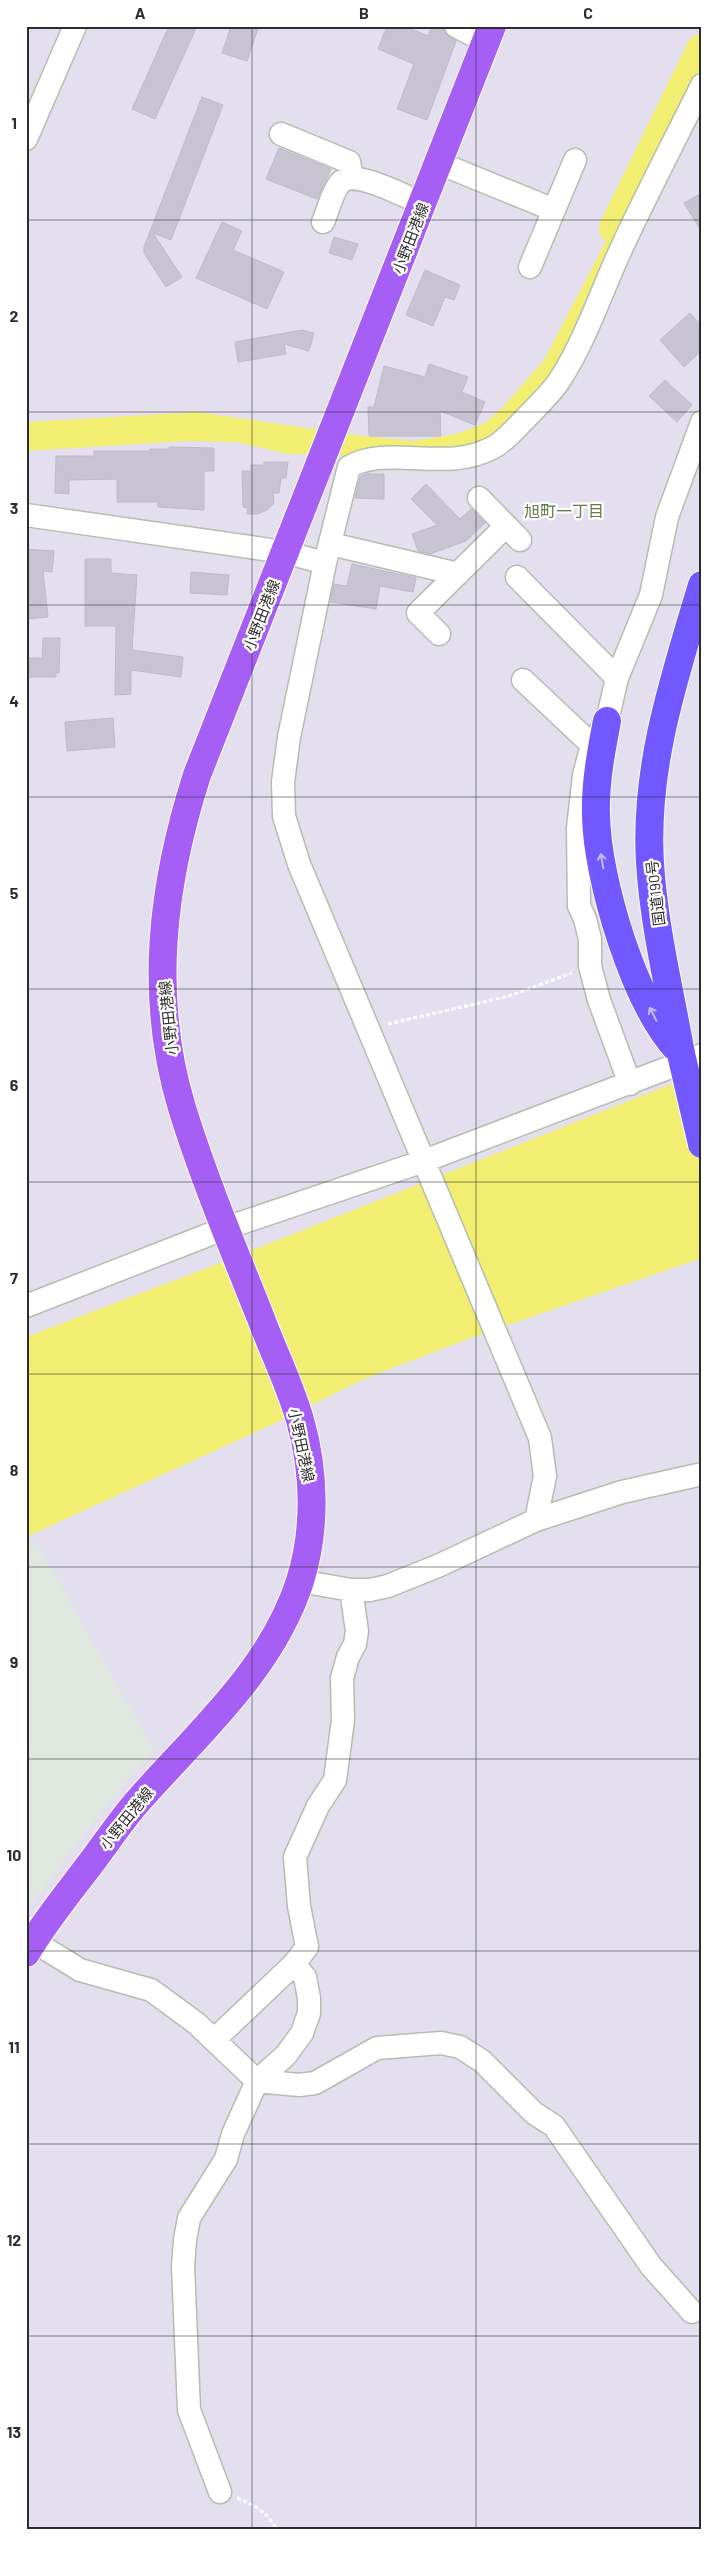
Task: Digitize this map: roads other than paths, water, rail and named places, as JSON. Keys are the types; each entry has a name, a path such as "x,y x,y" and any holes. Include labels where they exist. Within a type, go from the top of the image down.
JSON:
{"highway":[{"name":"国道190号","path":"702,585 670,686 657,752 651,813 650,862 654,904 692,1055 702,1144"},
{"name":"国道190号","path":"685,642 702,610"},
{"path":"607,721 601,752 596,816 606,882 632,966 648,1004 663,1034 692,1055"}],"main road":[{"name":"小野田港線","path":"30,1947 135,1804 244,1684 280,1629 300,1581 309,1540 312,1492 300,1421 229,1237 182,1107 168,1043 164,1011 162,960 165,913 172,864 188,802 284,552 335,429 489,34"}],"street":[{"path":"26,139 75,26"},
{"path":"456,26 489,34"},
{"path":"536,1520 545,1476 540,1438 299,864 284,816 283,782 290,737 328,554 349,468 359,462 394,458 452,460 475,456 495,447 512,433 555,385 578,346 623,245 702,85"},
{"path":"281,134 350,162 352,177"},
{"path":"530,268 574,160"},
{"path":"439,163 554,210"},
{"path":"323,222 339,184 346,178 359,178 423,204"},
{"path":"630,1084 590,966 590,939 585,919 579,906 578,828 584,775 592,745 607,721 617,678 651,595 667,517 702,422"},
{"path":"439,634 418,613 458,574 513,533 479,498"},
{"path":"26,516 284,552 328,554 458,574"},
{"path":"517,577 617,678"},
{"path":"523,680 592,745"},
{"path":"26,1306 427,1169 630,1084 692,1055"},
{"path":"300,1581 351,1590 370,1590 388,1586 440,1565 536,1520 622,1492 702,1474"},
{"path":"214,2040 294,1964 307,1947 299,1906 295,1857 318,1806 335,1780 343,1720 342,1678 348,1657 355,1644 357,1631 351,1590"},
{"path":"30,1947 80,1970 151,1990 196,2022 257,2081 298,2085 315,2083 377,2048 441,2043 460,2047 482,2061 534,2113 554,2126 651,2266 692,2312"},
{"path":"220,2492 189,2410 183,2274 185,2240 189,2218 226,2159 233,2134 257,2081 286,2055 302,2033 309,2013 309,1998 305,1977 294,1964"}],"waterway":[{"path":"615,228 702,50"}],"district":[{"name":"旭町一丁目","path":"564,510"}]}
